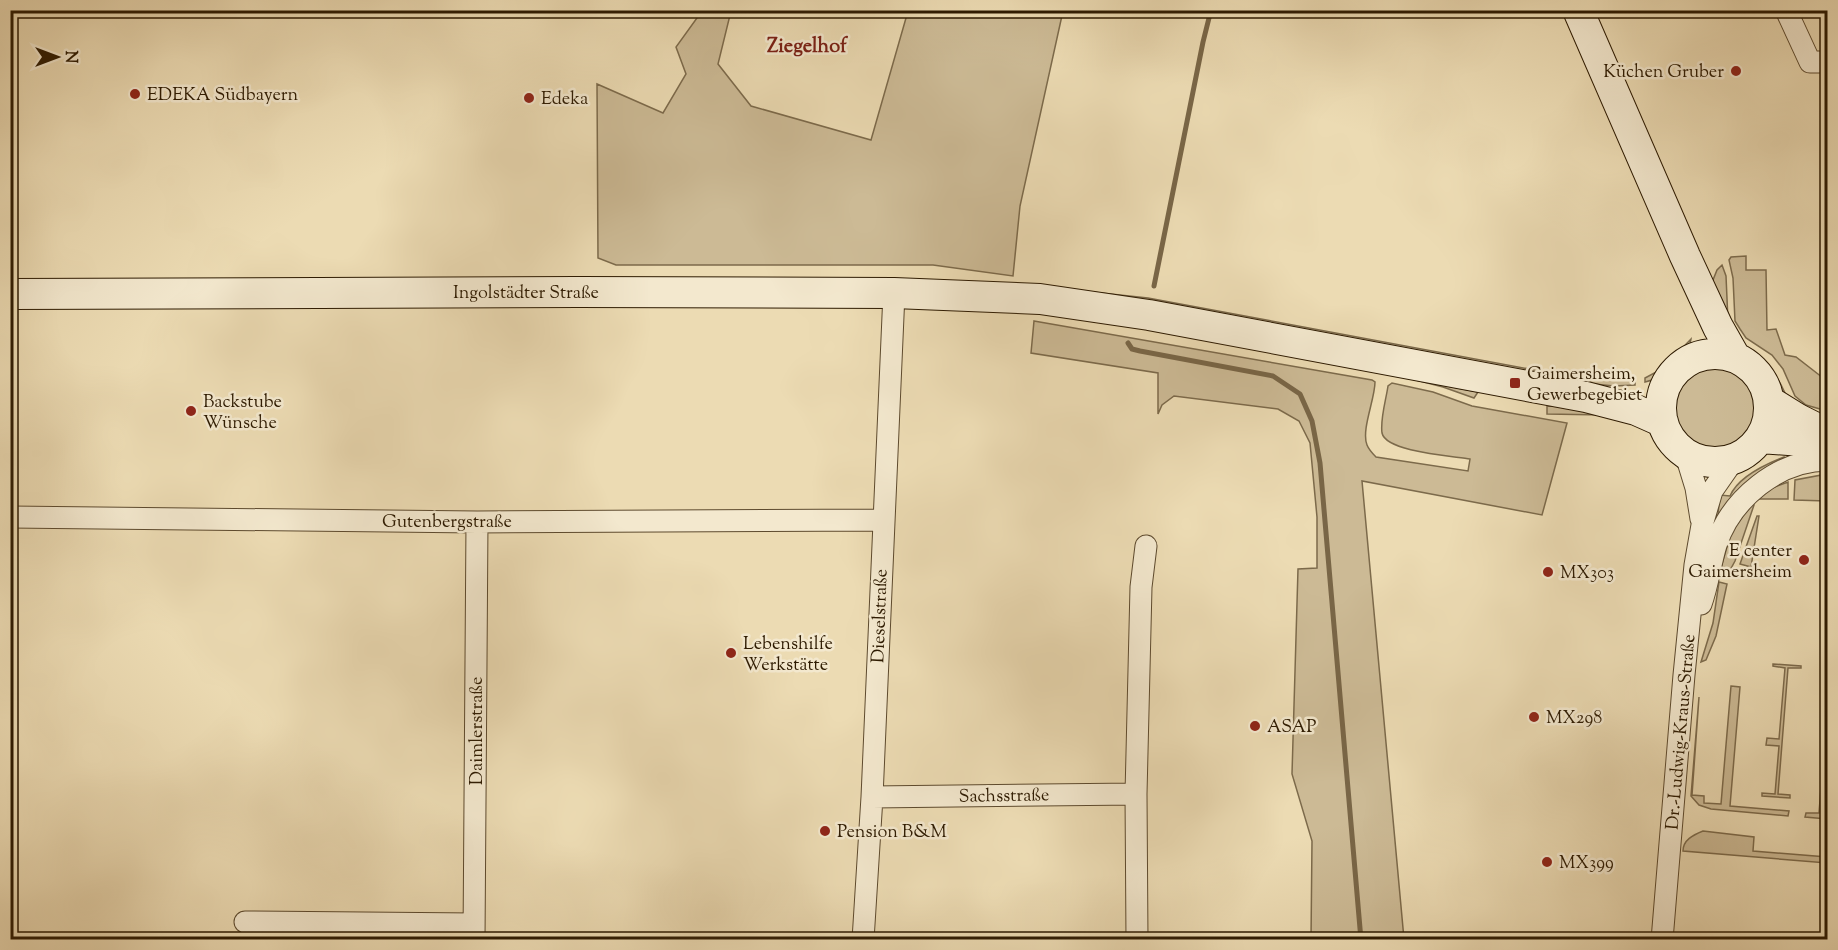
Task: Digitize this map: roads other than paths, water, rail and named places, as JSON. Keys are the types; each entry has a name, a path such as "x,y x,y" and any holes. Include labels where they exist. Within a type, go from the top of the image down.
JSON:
{"street":[{"path":"1578,10 1685,256 1718,327 1735,357"},
{"path":"1786,10 1810,62 1827,62"},
{"path":"1685,256 1697,332 1695,357"},
{"name":"Ingolstädter Straße","path":"10,294 894,293 1041,299 1149,315 1586,397"},
{"name":"Dieselstraße","path":"863,939 872,797 894,293"},
{"path":"1708,354 1735,357 1758,374 1765,387 1769,401 1766,426 1760,438 1749,450 1735,458 1718,462 1700,460 1675,444 1663,422 1661,410 1666,385 1673,373 1695,357 1708,354"},
{"path":"1586,397 1637,392 1666,385"},
{"path":"1586,397 1636,410 1663,422"},
{"path":"1769,401 1827,434"},
{"path":"1760,438 1827,443"},
{"name":"Dr.-Ludwig-Kraus-Straße","path":"1685,452 1696,488 1702,525"},
{"name":"Dr.-Ludwig-Kraus-Straße","path":"1662,939 1688,638 1702,525 1712,491 1735,458"},
{"path":"1688,638 1705,594 1716,544 1736,507 1748,494 1777,474 1808,462 1827,460"},
{"name":"Gutenbergstraße","path":"10,517 477,522 883,520"},
{"name":"Daimlerstraße","path":"474,932 477,522"},
{"path":"1137,939 1141,587 1146,546"},
{"name":"Sachsstraße","path":"872,797 1137,794"},
{"path":"245,922 474,932"}],"waterway":[{"path":"1154,286 1211,10"},
{"path":"1128,343 1132,349 1140,351 1273,376 1300,394 1312,421 1320,463 1361,940"}],"place":[{"name":"Küchen Gruber","path":"1736,71"},
{"name":"EDEKA Südbayern","path":"135,94"},
{"name":"Edeka","path":"529,98"},
{"name":"Gaimersheim, Gewerbegebiet","path":"1515,383"},
{"name":"Backstube Wünsche","path":"191,411"},
{"name":"E center Gaimersheim","path":"1804,560"},
{"name":"MX303","path":"1548,572"},
{"name":"Lebenshilfe Werkstätte","path":"731,653"},
{"name":"MX298","path":"1534,717"},
{"name":"ASAP","path":"1255,726"},
{"name":"Pension B&M","path":"825,831"},
{"name":"MX399","path":"1547,862"}],"district":[{"name":"Ziegelhof","path":"807,45"}]}
